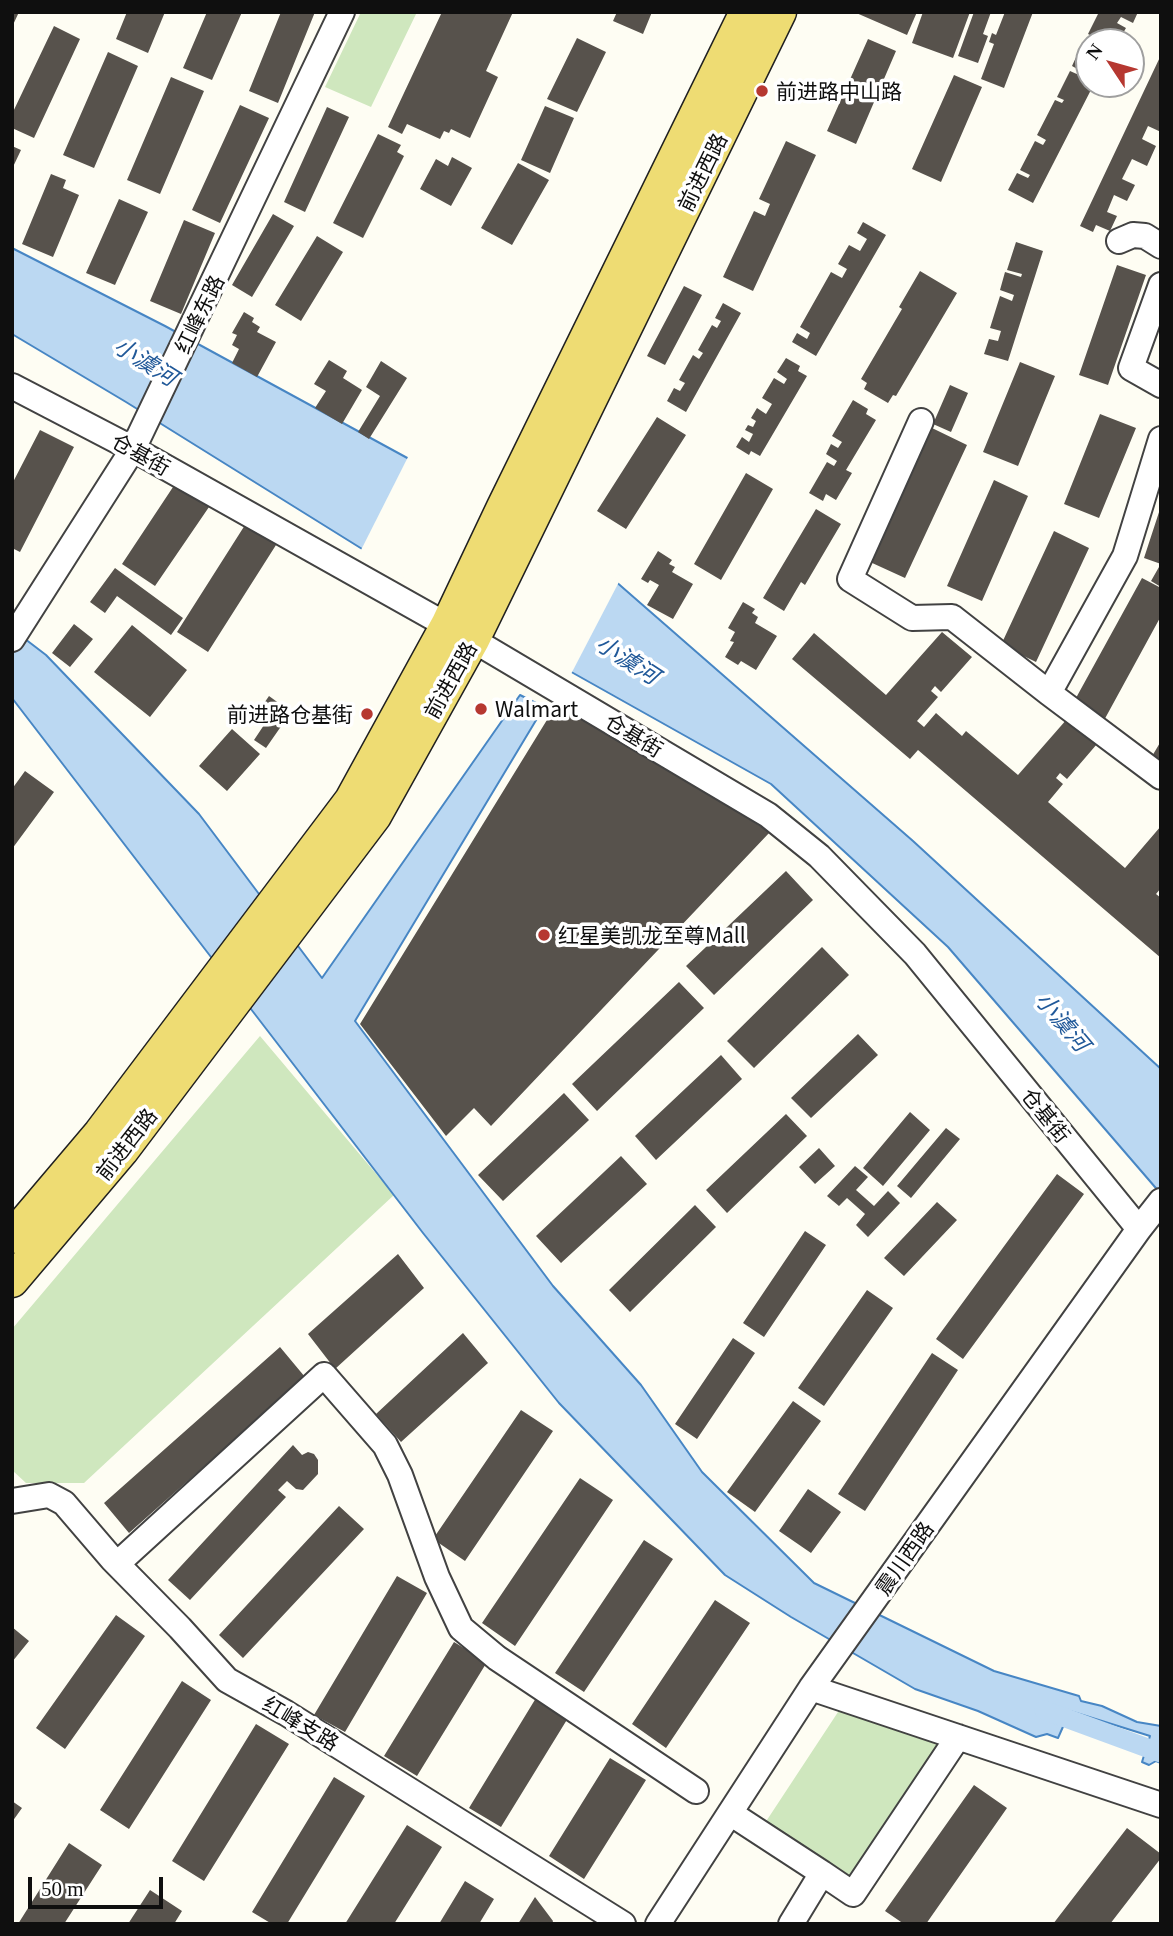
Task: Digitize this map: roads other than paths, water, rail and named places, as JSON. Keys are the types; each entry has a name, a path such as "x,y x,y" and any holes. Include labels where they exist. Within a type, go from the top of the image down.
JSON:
{"main road":[{"name":"前进西路","path":"12,1237 219,999 297,919 375,816 464,625 503,507 746,12"},
{"name":"前进西路","path":"12,1281 122,1150 219,999 284,890 351,800 530,524 780,12"}],"street":[{"name":"红峰东路","path":"19,630 138,440 342,12"},
{"path":"1119,240 1133,235 1145,236 1161,246"},
{"path":"1161,285 1131,368 1161,385"},
{"name":"仓基街","path":"12,386 138,440 464,625 768,815 819,856 915,954 1139,1228"},
{"path":"921,421 850,579 912,618 952,617 1161,777"},
{"path":"1049,693 1125,556 1161,439"},
{"name":"震川西路","path":"658,1924 838,1649 1161,1201"},
{"path":"117,1564 324,1375 385,1445 400,1475 438,1577 461,1628 497,1658 696,1791"},
{"name":"红峰支路","path":"12,1501 50,1495 64,1503 117,1564 227,1680 286,1713 623,1924"},
{"path":"811,1688 1161,1805"},
{"path":"730,1813 853,1894 958,1737"},
{"path":"791,1924 822,1874"}],"water":[{"name":"小澞河","path":"12,248 165,326 433,472 614,580 913,841 1161,1069 1161,1194 948,947 771,784 566,669 375,557 12,334"},
{"path":"12,629 46,655 199,814 322,978 520,695 544,707 355,1021 553,1286 641,1385 702,1472 814,1583 994,1671 1079,1696 1081,1701 1102,1706 1137,1722 1161,1726 1161,1763 1156,1761 1149,1765 1142,1762 1150,1736 1070,1711 1058,1738 1047,1734 1036,1737 978,1711 915,1689 725,1575 559,1403 423,1233 12,698"}],"waterway":[{"path":"1044,1710 1161,1753"}],"place":[{"name":"前进路中山路","path":"762,91"},
{"name":"Walmart","path":"481,709"},
{"name":"前进路仓基街","path":"367,714"},
{"name":"红星美凯龙至尊Mall","path":"544,935"}]}
